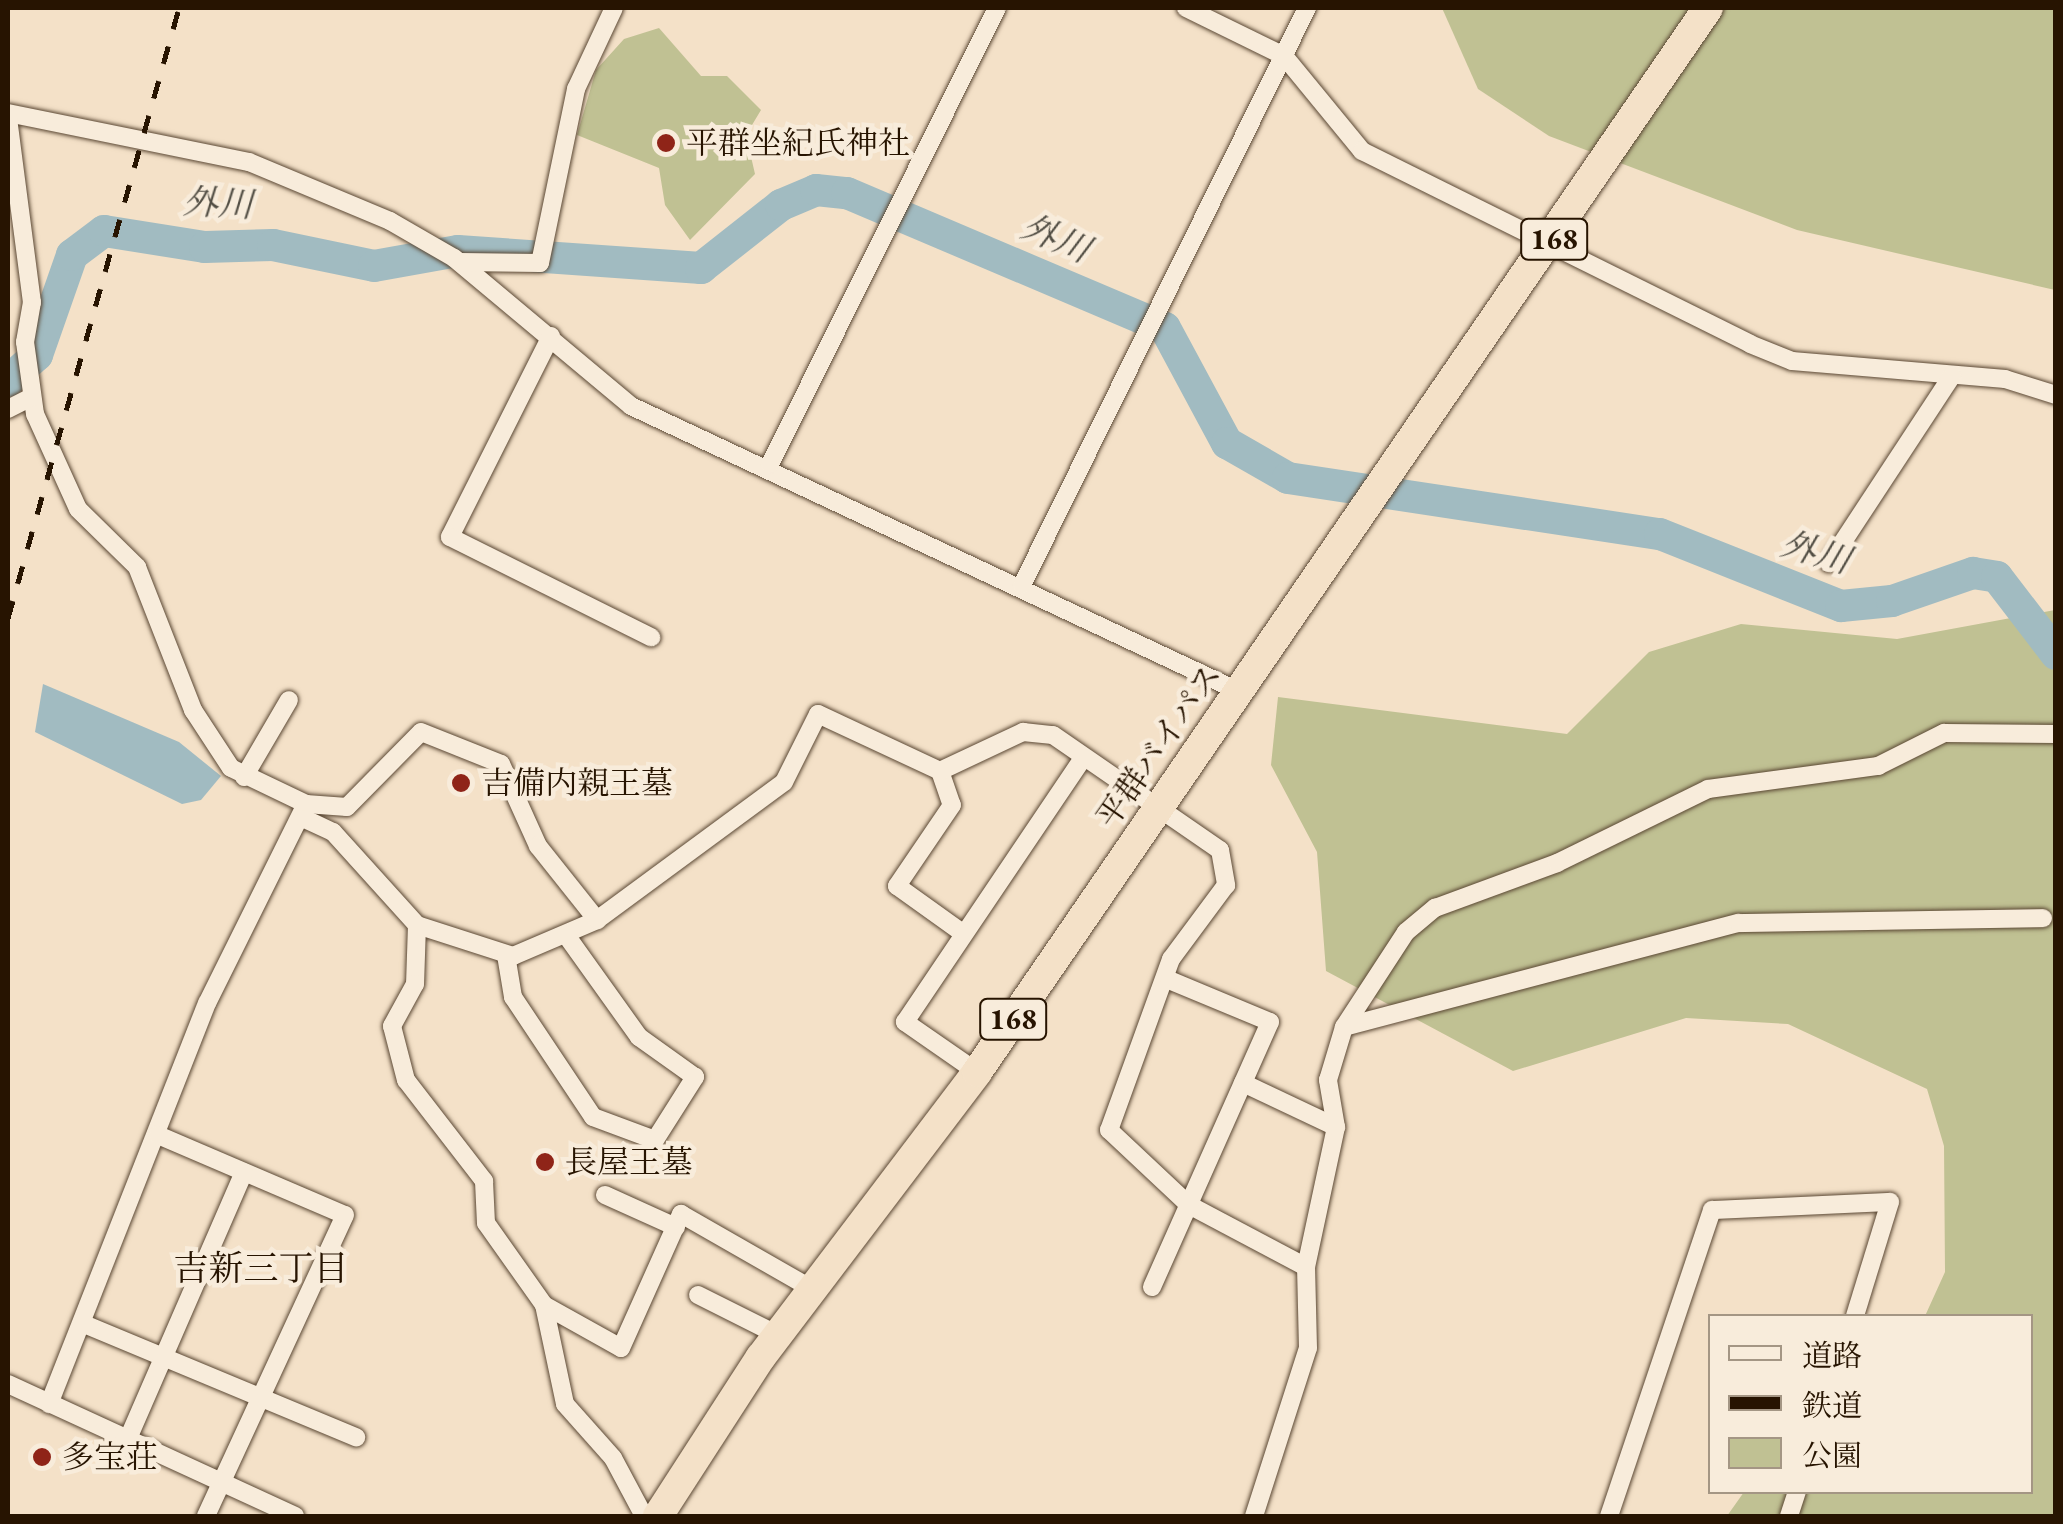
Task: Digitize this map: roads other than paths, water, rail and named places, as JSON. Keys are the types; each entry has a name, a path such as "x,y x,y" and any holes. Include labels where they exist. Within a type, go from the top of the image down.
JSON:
{"highway":[{"name":"平群バイパス","path":"658,1516 778,1335 976,1072 1550,245 1708,8"}],"street":[{"path":"770,464 914,183 997,8"},
{"path":"1186,8 1284,56 1345,140 1550,245 1792,360 1952,376 2056,395"},
{"path":"1022,585 1148,334 1157,304 1307,8"},
{"path":"457,260 542,254 576,89 604,10"},
{"path":"964,934 897,886 952,806 940,771 818,714 771,795 597,920 506,955 417,924 333,832 244,777 193,710 136,567 78,510 34,389 29,356 32,302 8,116 248,162 432,244 551,336 631,406 770,464 1238,692"},
{"path":"551,336 450,537 650,636"},
{"path":"1829,563 1952,376"},
{"path":"8,410 34,389"},
{"path":"244,777 289,700"},
{"path":"306,812 347,806 420,732 501,764 538,846 597,920"},
{"path":"940,771 1023,732 1053,734 1220,850 1226,885 1171,960 1169,980 1109,1130 1189,1205 1306,1267"},
{"path":"1254,1516 1308,1348 1306,1267 1336,1126 1328,1080 1344,1027 1406,932 1435,908 1557,863 1708,789 1878,766 1944,733 2056,734"},
{"path":"976,1072 905,1022 1084,758"},
{"path":"49,1404 84,1324 207,1003 306,812"},
{"path":"1344,1027 1739,923 2043,918"},
{"path":"417,924 416,984 392,1026 406,1080 470,1155 484,1181 486,1223 544,1305 564,1404 613,1458 644,1516"},
{"path":"506,955 513,997 592,1117 655,1140 695,1078 638,1037 566,935"},
{"path":"1152,1286 1270,1022 1169,980"},
{"path":"1243,1083 1336,1126"},
{"path":"158,1135 344,1215 206,1516"},
{"path":"127,1441 244,1172"},
{"path":"605,1195 676,1227"},
{"path":"1609,1516 1712,1210 1890,1202 1856,1314"},
{"path":"544,1305 621,1348 676,1227 692,1214 812,1289"},
{"path":"698,1295 778,1335"},
{"path":"84,1324 356,1438"},
{"path":"8,1384 295,1516"}],"water":[{"path":"43,684 179,742 221,776 201,800 182,804 35,732"}],"waterway":[{"name":"外川","path":"8,381 37,355 72,255 104,231 205,247 273,245 374,266 458,251 701,268 781,205 816,190 847,193 1165,328 1227,443 1288,478 1660,534 1841,606 1892,601 1973,573 1997,577 2056,654"}],"railway":[{"path":"8,618 179,8"}],"place":[{"name":"平群坐紀氏神社","path":"666,143"},
{"name":"吉備内親王墓","path":"461,783"},
{"name":"長屋王墓","path":"545,1162"},
{"name":"多宝荘","path":"42,1457"}],"district":[{"name":"吉新三丁目","path":"261,1268"}]}
